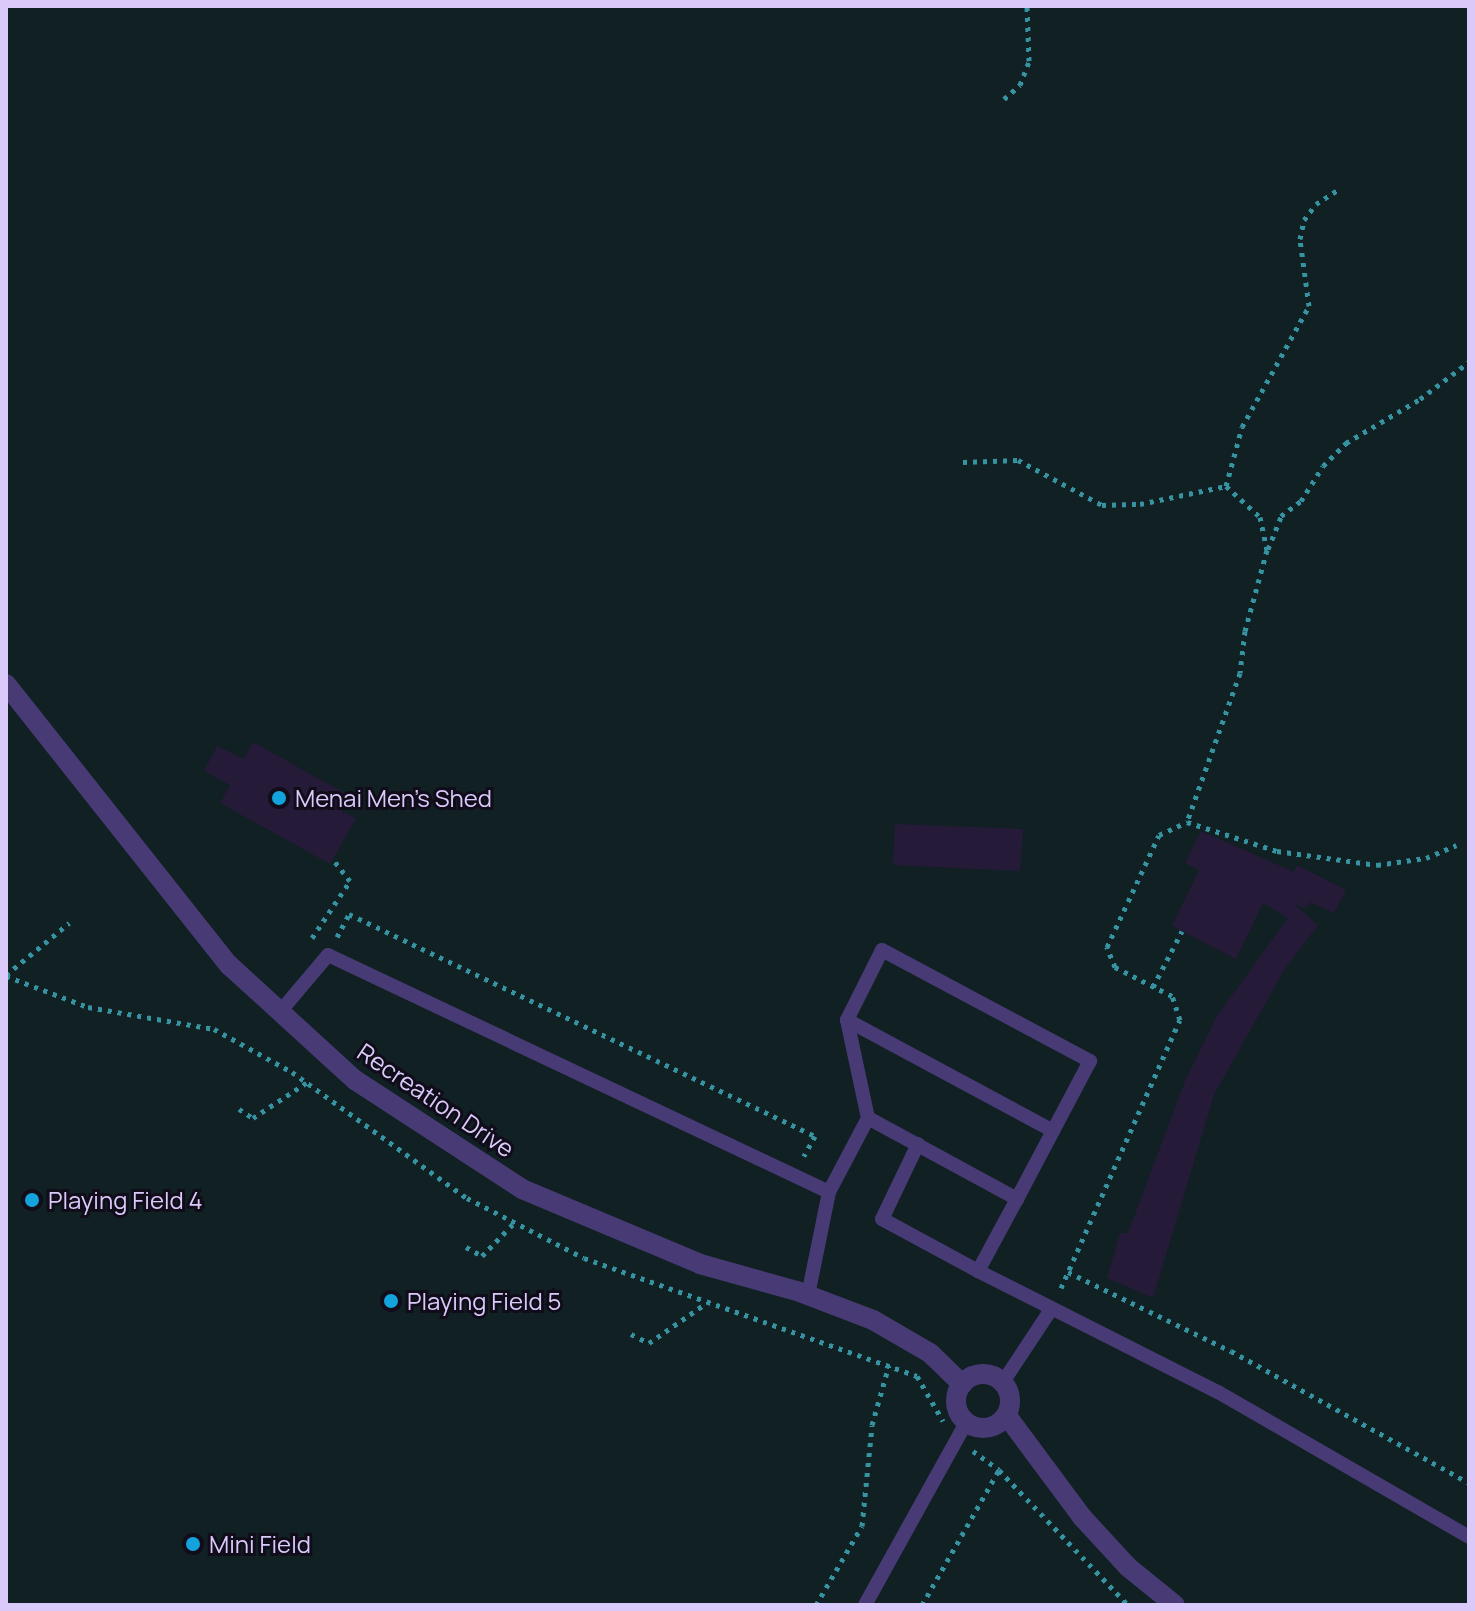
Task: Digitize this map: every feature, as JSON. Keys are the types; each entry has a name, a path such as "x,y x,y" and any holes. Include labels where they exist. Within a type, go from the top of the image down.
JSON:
{"street":[{"name":"Recreation Drive","path":"6,684 208,941 279,1013 355,1080 522,1189 700,1264 808,1295 873,1320 930,1353 962,1384"},
{"path":"982,1374 1003,1382 1011,1399 1007,1416 988,1429 962,1430 956,1404 962,1384 982,1374"},
{"path":"1007,1416 1082,1517 1128,1567 1175,1605"}],"lane":[{"path":"808,1295 829,1192 868,1118 847,1020 882,950 1090,1061 978,1271"},
{"path":"279,1013 328,955 829,1192"},
{"path":"847,1020 1053,1131"},
{"path":"868,1118 1017,1199"},
{"path":"918,1144 882,1219 1050,1311 1218,1392 1469,1537"},
{"path":"1003,1382 1050,1311"},
{"path":"865,1605 962,1430"}],"path":[{"path":"1004,99 1020,85 1029,61 1027,6"},
{"path":"1226,486 1242,427 1301,329 1309,306 1300,239 1304,220 1316,204 1339,189"},
{"path":"1050,1311 1178,1029 1178,1003 1115,967 1107,947 1151,845 1187,822 1236,686 1267,550 1281,516 1301,501 1323,466 1346,443 1420,399 1469,362"},
{"path":"963,462 1018,460 1102,505 1140,504 1226,486"},
{"path":"1226,486 1260,517 1267,550"},
{"path":"1187,822 1331,862 1377,865 1426,858 1456,845"},
{"path":"333,859 350,881 310,941 328,955 349,914 363,920 815,1136 794,1175"},
{"path":"69,923 6,975 88,1007 214,1029 306,1083 467,1198 584,1258 705,1304 917,1376 939,1417 962,1430 1128,1605"},
{"path":"1153,987 1182,931"},
{"path":"239,1109 253,1118 306,1083"},
{"path":"466,1247 482,1256 515,1222"},
{"path":"1068,1272 1231,1351 1469,1483"},
{"path":"631,1334 649,1343 705,1304"},
{"path":"816,1605 862,1526 872,1425 889,1365"},
{"path":"922,1605 999,1470"}],"shaded area":[{"path":"6,6 1469,6 1469,1605 6,1605"}],"building":[{"path":"253,742 348,795 341,811 356,818 330,864 220,803 230,785 204,771 217,746 244,759"},
{"path":"895,824 1023,829 1020,871 893,865"},
{"path":"1201,831 1294,872 1297,865 1346,890 1334,913 1310,902 1307,908 1295,905 1318,925 1284,970 1214,1095 1153,1298 1107,1278 1120,1233 1128,1233 1185,1081 1217,1016 1288,918 1263,903 1236,959 1172,926 1199,870 1185,863"}],"place":[{"name":"Menai Men's Shed","path":"279,798"},
{"name":"Playing Field 4","path":"32,1200"},
{"name":"Playing Field 5","path":"391,1301"},
{"name":"Mini Field","path":"193,1544"}]}
